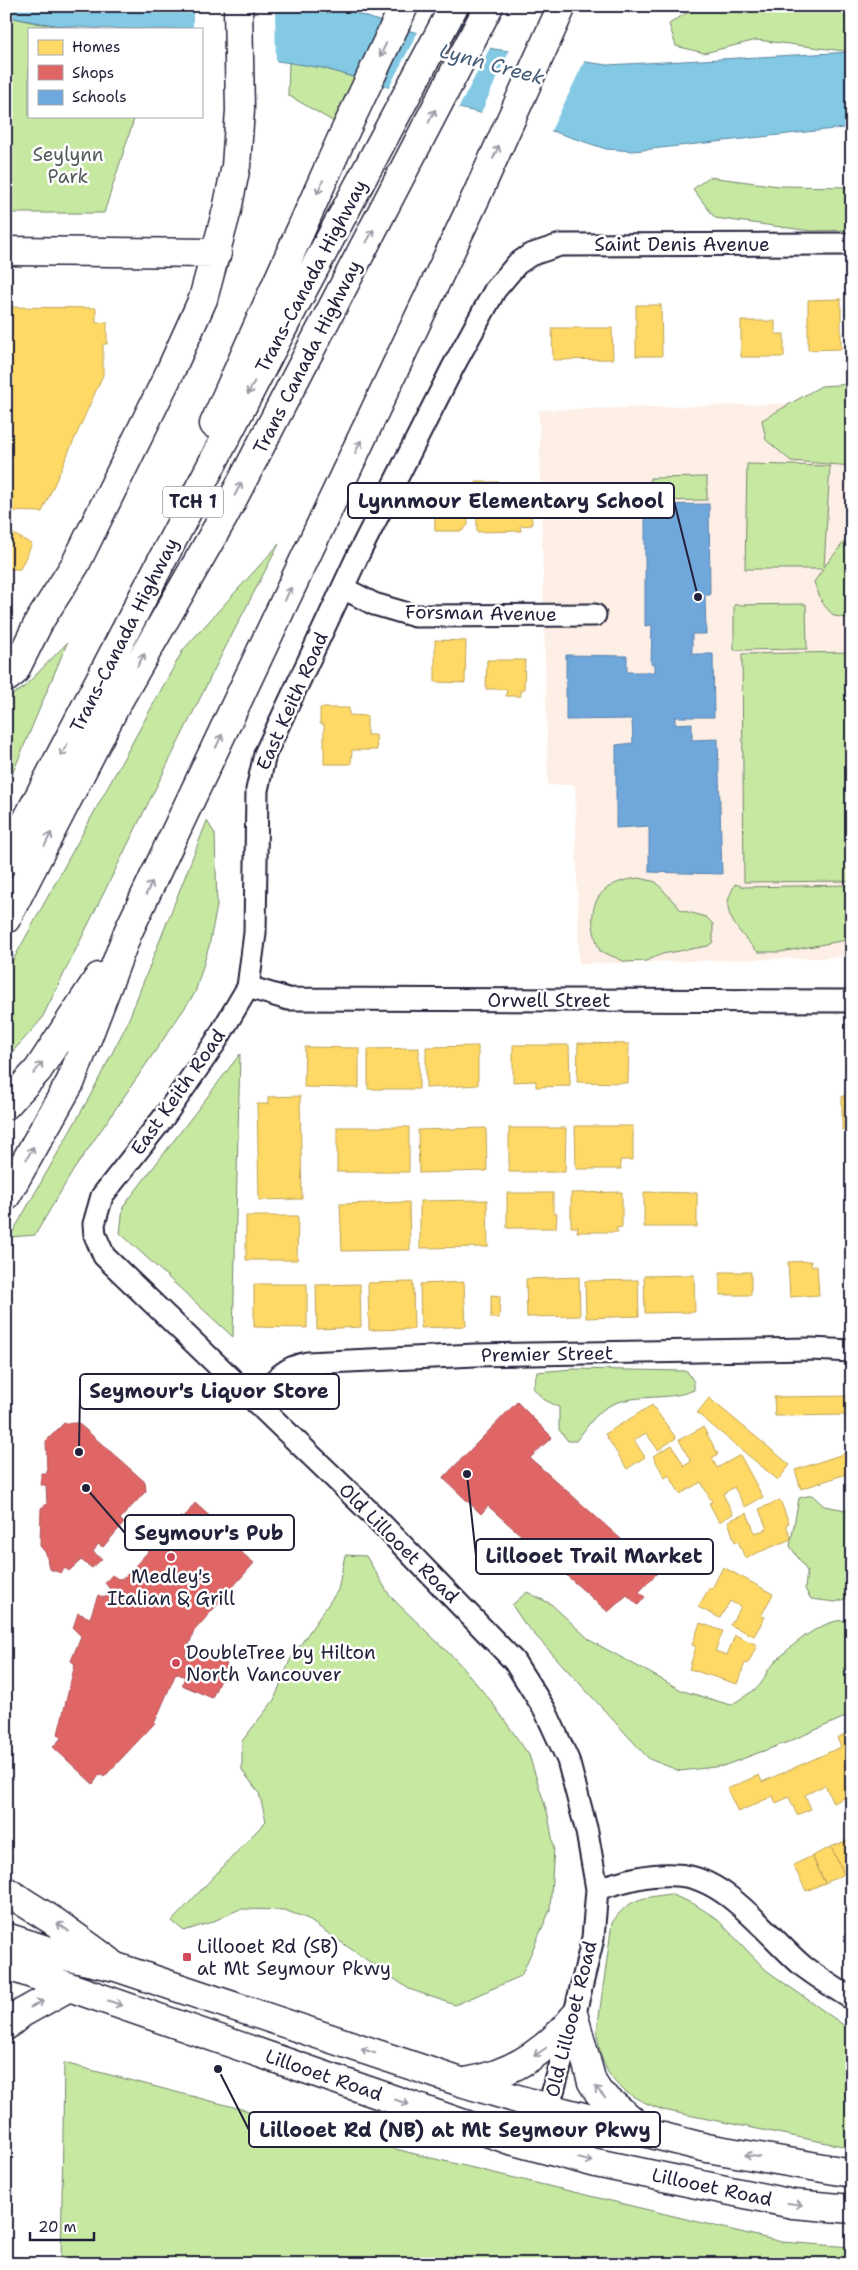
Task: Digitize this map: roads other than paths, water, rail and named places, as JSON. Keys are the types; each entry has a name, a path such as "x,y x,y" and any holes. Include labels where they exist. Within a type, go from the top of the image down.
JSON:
{"main road":[{"path":"6,678 14,672 40,620 75,565 170,372 203,299 217,253 236,166 240,110 238,6"},
{"path":"120,641 234,377 340,142 404,6"},
{"name":"Trans-Canada Highway","path":"6,860 284,325 454,6"},
{"name":"Trans Canada Highway","path":"117,703 224,516 489,6"},
{"path":"6,1196 70,1081 128,932 476,197 562,6"},
{"path":"6,251 217,253"},
{"path":"6,640 40,620"},
{"name":"Trans-Canada Highway","path":"6,919 117,703"},
{"path":"6,1105 38,1070 128,932"},
{"path":"6,1891 55,1922 116,1967"},
{"name":"Lillooet Road","path":"6,1937 64,1956 116,1967 464,2083 548,2108 707,2148 852,2173"},
{"name":"Lillooet Road","path":"6,1965 537,2148 596,2163 793,2204 852,2210"},
{"path":"6,2026 22,2013 69,1987"},
{"path":"464,2083 486,2079 519,2066 544,2050 574,2017"},
{"path":"574,2017 592,2082 600,2093 650,2135"}],"street":[{"name":"Saint Denis Avenue","path":"517,264 544,249 575,244 852,244"},
{"name":"East Keith Road","path":"104,1256 95,1235 94,1224 102,1196 169,1109 215,1043 248,987 255,933 257,790 259,773 265,754 343,588 452,367 495,290 517,264"},
{"name":"Forsman Avenue","path":"343,588 374,604 415,616 595,615"},
{"name":"Orwell Street","path":"248,987 288,999 852,1001"},
{"name":"Old Lillooet Road","path":"104,1256 375,1518 514,1661 545,1710 568,1760 587,1832 597,1889 592,1938 574,2017 537,2148"},
{"name":"Premier Street","path":"256,1401 277,1376 286,1370 307,1363 475,1355 810,1349 852,1351"},
{"path":"597,1889 628,1880 677,1874 712,1884 735,1902 804,1967 852,1999"}],"water":[{"name":"Lynn Creek","path":"6,6 337,6 401,29 494,49 607,65 852,52 852,127 633,151 606,149 537,126 459,108 323,68 202,49 202,28 90,28 54,25 6,16"}],"place":[{"name":"Lynnmour Elementary School","path":"698,597"},
{"name":"Seymour's Liquor Store","path":"79,1452"},
{"name":"Lillooet Trail Market","path":"467,1474"},
{"name":"Seymour's Pub","path":"86,1488"},
{"name":"Medley's Italian & Grill","path":"171,1557"},
{"name":"DoubleTree by Hilton North Vancouver","path":"176,1663"},
{"name":"Lillooet Rd (SB) at Mt Seymour Pkwy","path":"187,1957"},
{"name":"Lillooet Rd (NB) at Mt Seymour Pkwy","path":"218,2069"}],"park label":[{"name":"Seylynn Park","path":"68,165"}]}
